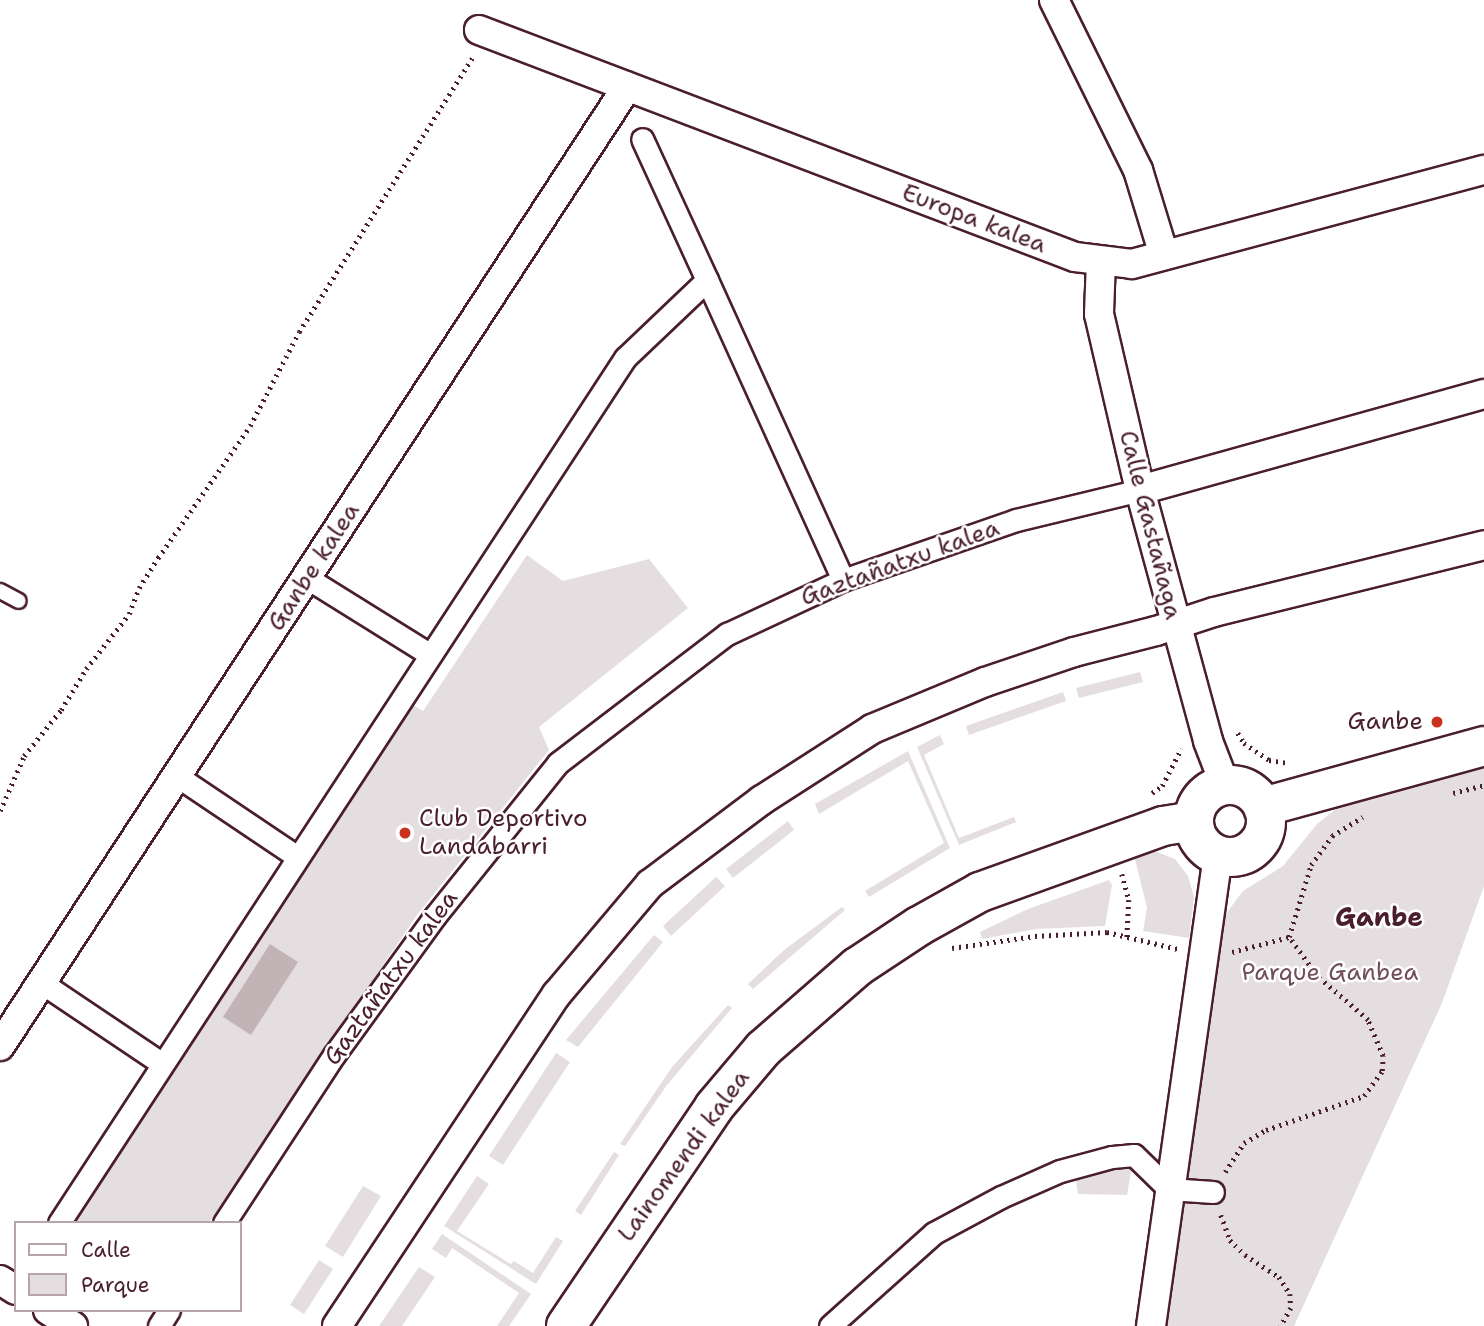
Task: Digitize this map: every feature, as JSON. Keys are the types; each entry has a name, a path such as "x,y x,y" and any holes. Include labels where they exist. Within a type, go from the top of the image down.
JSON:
{"main road":[{"path":"1263,807 1484,746"},
{"path":"1225,785 1250,790 1263,807 1266,819 1264,832 1254,848 1233,856 1218,854 1200,840 1193,821 1203,797 1225,785"},
{"name":"Lainomendi kalea","path":"566,1326 714,1107 763,1049 858,967 919,926 980,892 1163,826 1193,821"}],"street":[{"path":"1054,0 1138,170 1164,256"},
{"name":"Europa kalea","path":"483,32 1075,257 1101,261 1132,264 1484,170"},
{"name":"Ganbe kalea","path":"0,1046 627,87"},
{"path":"642,139 843,580"},
{"name":"Calle Gastañaga","path":"1101,261 1099,314 1140,490 1174,623 1208,741 1225,785"},
{"path":"60,1221 296,856 625,358 707,280"},
{"name":"Gaztañatxu kalea","path":"225,1221 282,1131 435,916 558,763 727,634 843,580 1016,520 1140,490 1484,394"},
{"path":"337,1326 557,994 650,884 762,800 872,729 985,682 1074,652 1156,631 1174,623 1484,545"},
{"path":"307,578 429,654"},
{"path":"177,776 296,856"},
{"path":"1151,1326 1218,854"},
{"path":"42,983 161,1063"},
{"path":"830,1326 934,1233 1001,1197 1060,1171 1112,1157 1134,1155 1169,1189 1213,1192"},
{"path":"51,1312 74,1326"}],"lane":[{"path":"0,591 19,601"}],"path":[{"path":"0,811 24,756 122,624 158,558 250,426 299,332 483,32"},
{"path":"1445,795 1484,785"},
{"path":"1289,937 1311,865 1332,836 1368,814"},
{"path":"1114,843 1129,900 1127,938"},
{"path":"944,949 1035,936 1107,932 1222,955 1289,937"},
{"path":"1281,1326 1291,1308 1290,1294 1279,1278 1245,1255 1230,1240 1213,1192 1229,1162 1244,1143 1266,1130 1364,1096 1374,1086 1382,1070 1383,1056 1368,1020 1317,976 1289,937"}],"green space":[{"name":"Club Deportivo Landabarri","path":"527,555 563,581 649,559 688,608 539,727 549,750 417,915 210,1221 75,1221 404,712 412,704 423,711"},
{"path":"1140,672 1143,682 1079,698 1076,688"},
{"path":"1063,692 1066,701 969,735 966,726"},
{"path":"940,735 944,744 924,755 959,838 1014,817 1016,822 959,845 917,747"},
{"path":"908,751 950,848 869,897 865,891 944,843 908,761 819,814 815,804"},
{"name":"Parque Ganbea","path":"1484,760 1484,886 1442,1003 1294,1326 1164,1326 1225,915 1243,891 1283,866 1317,824 1340,806 1366,793"},
{"path":"788,821 794,830 733,878 726,869"},
{"path":"1152,850 1175,859 1188,876 1194,897 1189,938 1143,931 1147,908 1133,851"},
{"path":"716,877 725,886 671,936 663,926"},
{"path":"1109,880 1112,885 1105,926 1036,929 982,939 980,932 1028,909"},
{"path":"842,907 845,910 753,989 748,984 784,950"},
{"path":"654,935 663,942 578,1047 566,1040"},
{"path":"728,1005 732,1008 667,1085 625,1146 620,1144 672,1067"},
{"path":"556,1053 570,1062 503,1165 489,1156"},
{"path":"614,1152 619,1155 581,1215 575,1211"},
{"path":"1132,1166 1127,1195 1078,1194 1076,1180 1104,1170"},
{"path":"477,1176 489,1184 457,1231 511,1264 514,1261 533,1273 556,1237 563,1241 536,1284 444,1226"},
{"path":"363,1186 381,1196 343,1257 325,1246"},
{"path":"442,1234 531,1294 509,1326 497,1326 519,1293 452,1248 446,1258 432,1249"},
{"path":"319,1260 333,1269 304,1314 290,1305"},
{"path":"419,1267 435,1277 402,1326 379,1326"}],"shaded area":[{"path":"270,944 298,962 251,1035 223,1017"}],"place":[{"name":"Ganbe","path":"1437,722"},
{"name":"Club Deportivo Landabarri","path":"405,833"}],"district":[{"name":"Ganbe","path":"1379,917"}]}
